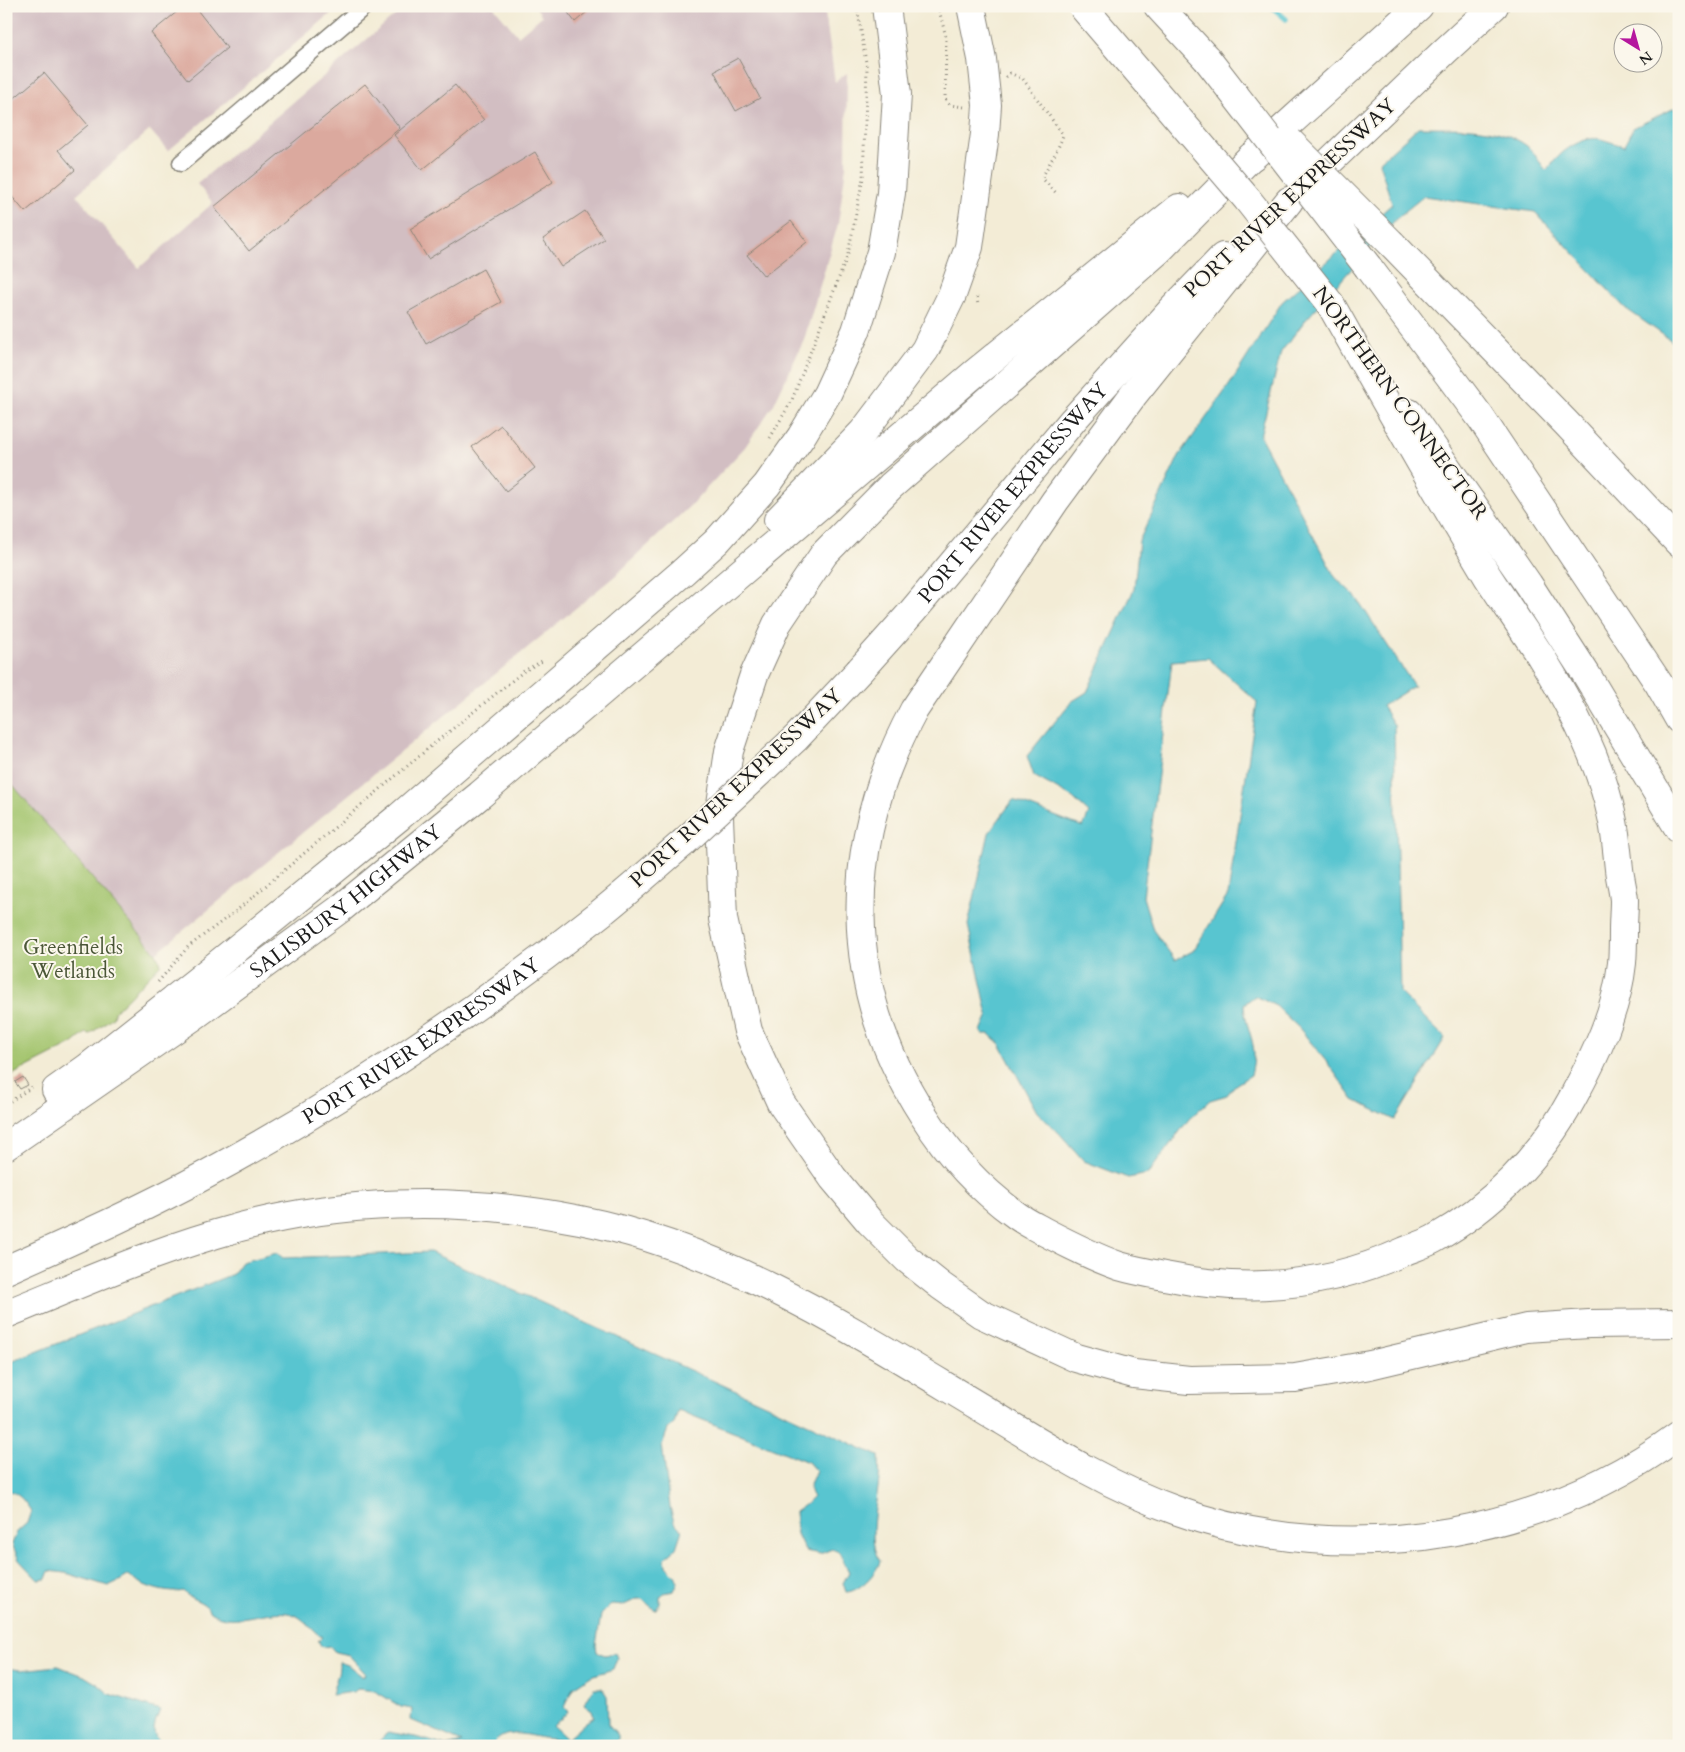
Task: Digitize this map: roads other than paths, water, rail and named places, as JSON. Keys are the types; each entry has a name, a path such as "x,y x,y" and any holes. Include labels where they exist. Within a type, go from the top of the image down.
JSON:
{"highway":[{"path":"6,1126 95,1062 399,817 710,547 767,485 801,437 827,394 856,330 881,252 891,193 896,94 886,6"},
{"path":"667,634 863,432 925,350 952,295 970,247 986,134 986,105 982,59 971,6"},
{"name":"NORTHERN CONNECTOR","path":"1082,6 1247,199 1331,305 1446,464 1528,584 1586,674 1679,829"},
{"path":"1158,6 1207,59 1392,244 1566,423 1679,543"},
{"path":"1419,6 1251,157 1159,250 891,486 824,554 777,624 754,675 730,751 719,817 722,919 748,1031 781,1102 833,1178 870,1222 907,1259 941,1286 981,1314 1076,1358 1134,1374 1189,1380 1295,1378 1370,1365 1526,1328 1589,1324 1679,1322"},
{"name":"PORT RIVER EXPRESSWAY","path":"6,1270 141,1208 206,1175 393,1064 445,1029 553,950 683,843 796,738 860,670 1137,347 1226,254 1289,201 1438,57 1494,6"},
{"path":"1207,59 1368,267 1481,418 1659,684 1679,719"},
{"path":"667,634 975,373 1185,203 1251,157"},
{"path":"1289,201 1128,401 1055,501 914,710 897,742 881,783 868,833 861,885 861,934 867,979 885,1042 908,1092 939,1140 980,1185 1018,1217 1071,1246 1123,1267 1202,1284 1267,1287 1331,1277 1386,1260 1434,1238 1481,1207 1526,1166 1562,1118 1593,1060 1612,1011 1622,966 1624,903 1614,824 1604,781 1584,737 1542,658 1498,593 1431,483 1331,305"},
{"name":"SALISBURY HIGHWAY","path":"6,1146 194,1016 340,909 480,795 667,634"},
{"path":"6,1314 157,1254 217,1233 254,1224 290,1216 362,1207 442,1204 483,1206 585,1221 658,1241 732,1269 817,1311 1049,1449 1106,1480 1176,1511 1239,1529 1304,1538 1380,1540 1426,1536 1474,1528 1519,1516 1598,1484 1631,1467 1679,1434"}],"street":[{"path":"181,163 365,6"}],"water":[{"path":"1679,106 1679,346 1625,308 1535,212 1424,196 1397,218 1304,322 1281,352 1260,436 1335,577 1356,597 1414,686 1382,706 1394,725 1400,993 1445,1038 1395,1120 1354,1100 1300,1029 1276,1006 1255,996 1244,1004 1254,1049 1251,1075 1235,1085 1227,1095 1210,1100 1189,1119 1148,1174 1128,1178 1084,1161 1037,1112 1000,1044 989,1034 983,1034 981,1031 988,1015 968,925 989,833 1013,800 1083,827 1089,813 1073,798 1034,776 1027,756 1071,702 1087,692 1134,589 1139,541 1179,456 1230,384 1282,302 1392,204 1379,162 1418,127 1474,128 1502,133 1527,146 1546,170 1563,152 1584,140 1596,138 1624,146 1633,128","holes":["1208,658 1257,702 1228,895 1193,951 1175,960 1153,930 1143,897 1172,661"]},
{"path":"430,1252 879,1456 879,1476 873,1533 876,1553 880,1561 875,1571 862,1585 846,1592 843,1583 849,1572 839,1552 832,1549 820,1554 805,1551 797,1534 795,1512 813,1497 810,1487 816,1471 808,1462 678,1410 674,1424 668,1429 662,1445 670,1507 674,1522 682,1530 676,1548 665,1558 666,1566 675,1575 678,1582 674,1591 664,1593 660,1597 660,1604 655,1610 642,1599 637,1599 624,1605 612,1604 601,1615 596,1645 597,1652 605,1655 615,1653 617,1658 613,1669 591,1676 573,1688 564,1707 568,1712 553,1726 567,1739 594,1717 592,1711 584,1705 594,1688 602,1688 607,1696 608,1724 618,1735 618,1739 613,1746 568,1746 570,1743 563,1741 522,1734 509,1734 502,1736 492,1746 446,1746 462,1742 411,1720 412,1709 401,1707 375,1691 358,1689 353,1692 332,1695 339,1671 339,1662 348,1665 363,1677 365,1673 349,1655 335,1652 330,1646 322,1647 318,1641 322,1637 295,1615 275,1613 241,1618 220,1617 210,1612 207,1606 183,1591 170,1592 154,1589 140,1583 129,1575 108,1586 66,1573 49,1571 46,1579 38,1580 19,1560 12,1544 17,1532 27,1523 31,1511 18,1495 6,1491 6,1364 233,1274 242,1262 277,1253 283,1258"},
{"path":"58,1666 84,1676 109,1694 160,1710 155,1722 154,1732 160,1746 6,1746 6,1668 21,1670"},
{"path":"388,1732 420,1738 446,1746 377,1746 379,1741"}],"waterway":[{"path":"1271,6 1286,19"}],"park label":[{"name":"Greenfields Wetlands","path":"73,959"}]}
